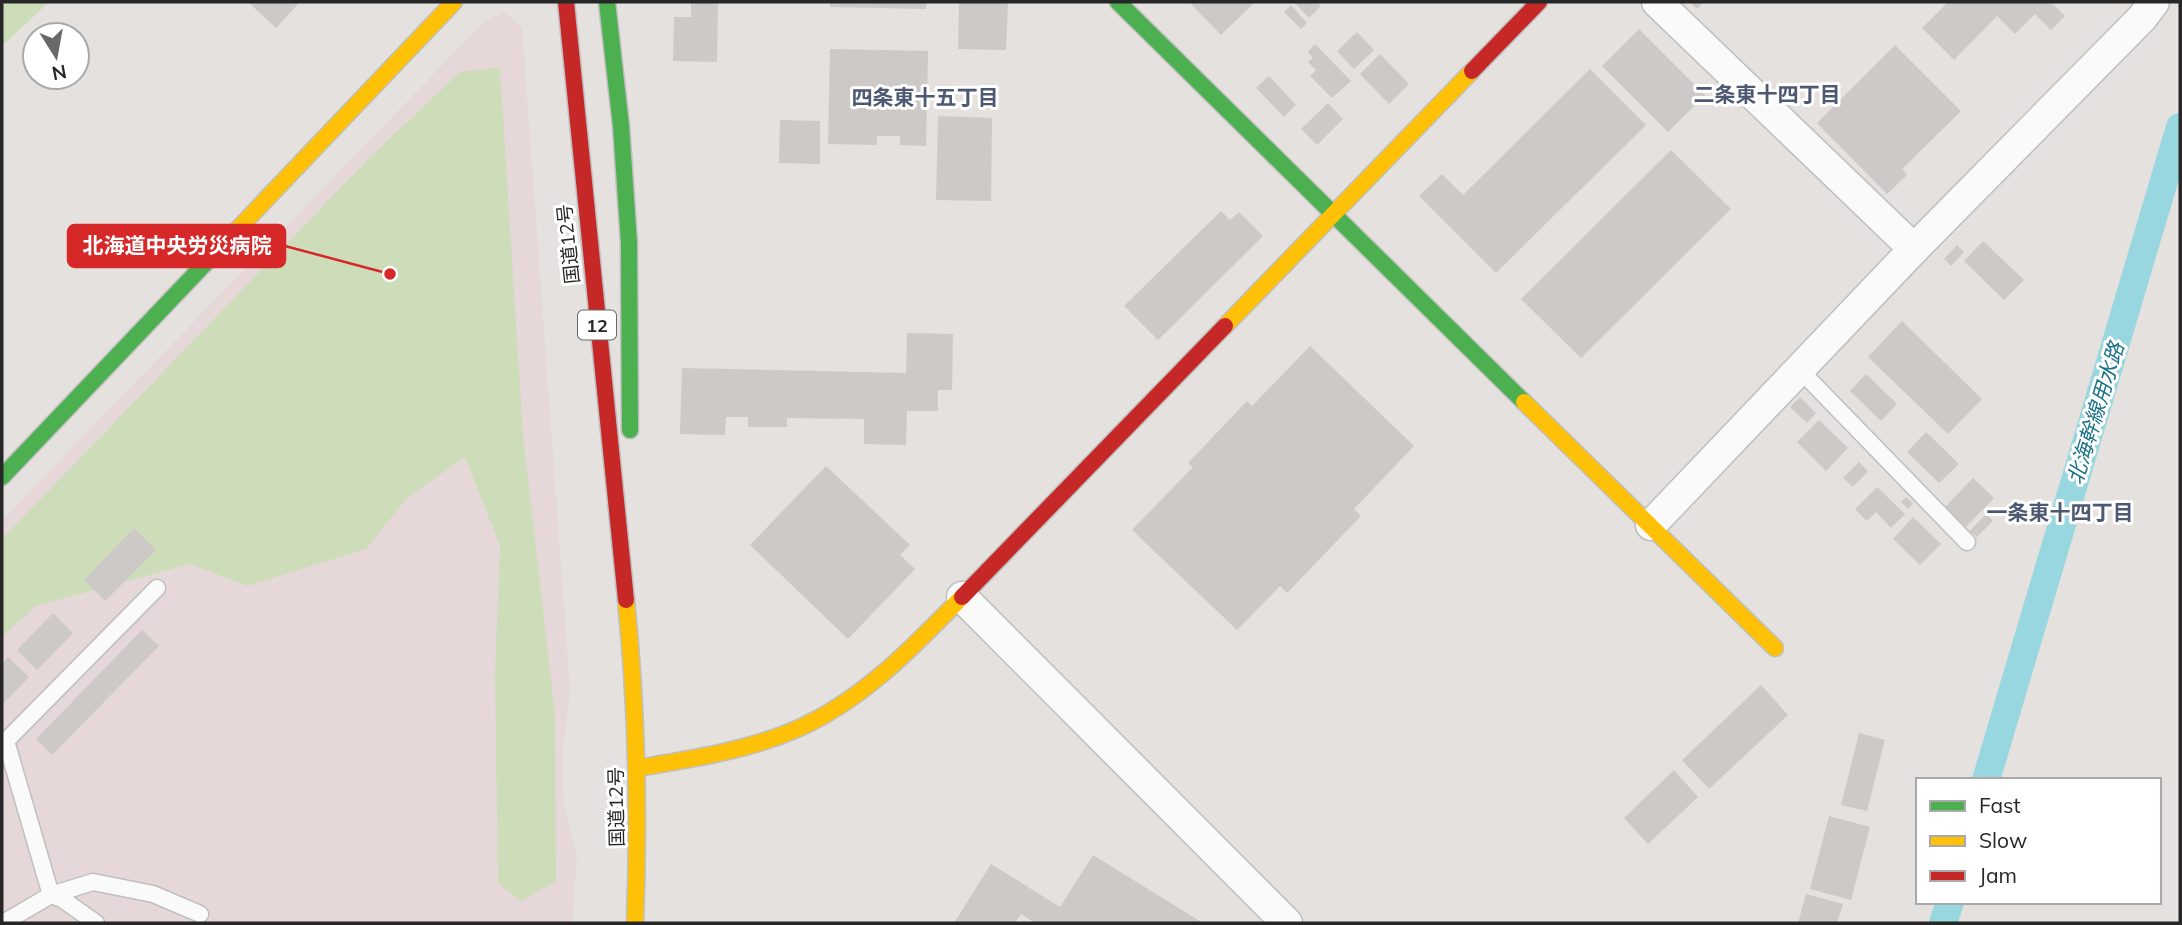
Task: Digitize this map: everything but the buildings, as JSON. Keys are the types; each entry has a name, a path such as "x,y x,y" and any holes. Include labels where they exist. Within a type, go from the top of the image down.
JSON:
{"main road":[{"path":"2,477 454,2"},
{"name":"国道12号","path":"566,2 631,649"},
{"name":"12","path":"607,2 621,126 629,243 630,439"},
{"path":"1118,2 1775,648"},
{"path":"637,768 702,757 768,741 819,719 861,691 912,648 1539,2"},
{"name":"国道12号","path":"630,481 631,649 638,849 635,923"}],"street":[{"path":"1657,2 1914,248"},
{"path":"1651,525 1914,248 2142,18 2154,2"},
{"path":"962,597 1287,923"}],"lane":[{"path":"1799,369 1967,542"},
{"path":"51,895 4,743 157,588"},
{"path":"3,923 51,895 93,882 153,894 200,914"},
{"path":"51,895 62,899 96,923"}],"shaded area":[{"path":"503,12 522,28 570,690 563,748 564,805 577,856 572,923 2,923 2,520 482,24"}],"green space":[{"path":"2,2 49,2 29,21 21,21 21,28 2,46"},
{"path":"500,67 523,434 555,714 556,881 522,901 498,884 495,671 500,546 465,457 407,498 366,549 247,586 190,564 36,606 2,637 2,539 372,155 460,72"}],"waterway":[{"name":"北海幹線用水路","path":"1987,778 2180,127"},
{"name":"北海幹線用水路","path":"1943,923 1949,904"}],"traffic: fast":[{"path":"607,2 621,126 629,243 630,430"},
{"path":"1118,2 1524,402"},
{"path":"2,477 236,231"}],"traffic: slow":[{"path":"236,231 454,2"},
{"path":"1225,326 1472,71"},
{"path":"1524,402 1775,648"},
{"path":"637,768 738,749 778,737 821,717 886,671 962,597"},
{"path":"626,600 636,762 635,923"}],"traffic: jam":[{"path":"566,2 626,600"},
{"path":"1472,71 1539,2"},
{"path":"962,597 1225,326"}],"place":[{"name":"北海道中央労災病院","path":"390,274"}],"district":[{"name":"二条東十四丁目","path":"1767,94"},
{"name":"四条東十五丁目","path":"925,97"},
{"name":"一条東十四丁目","path":"2060,512"}]}
